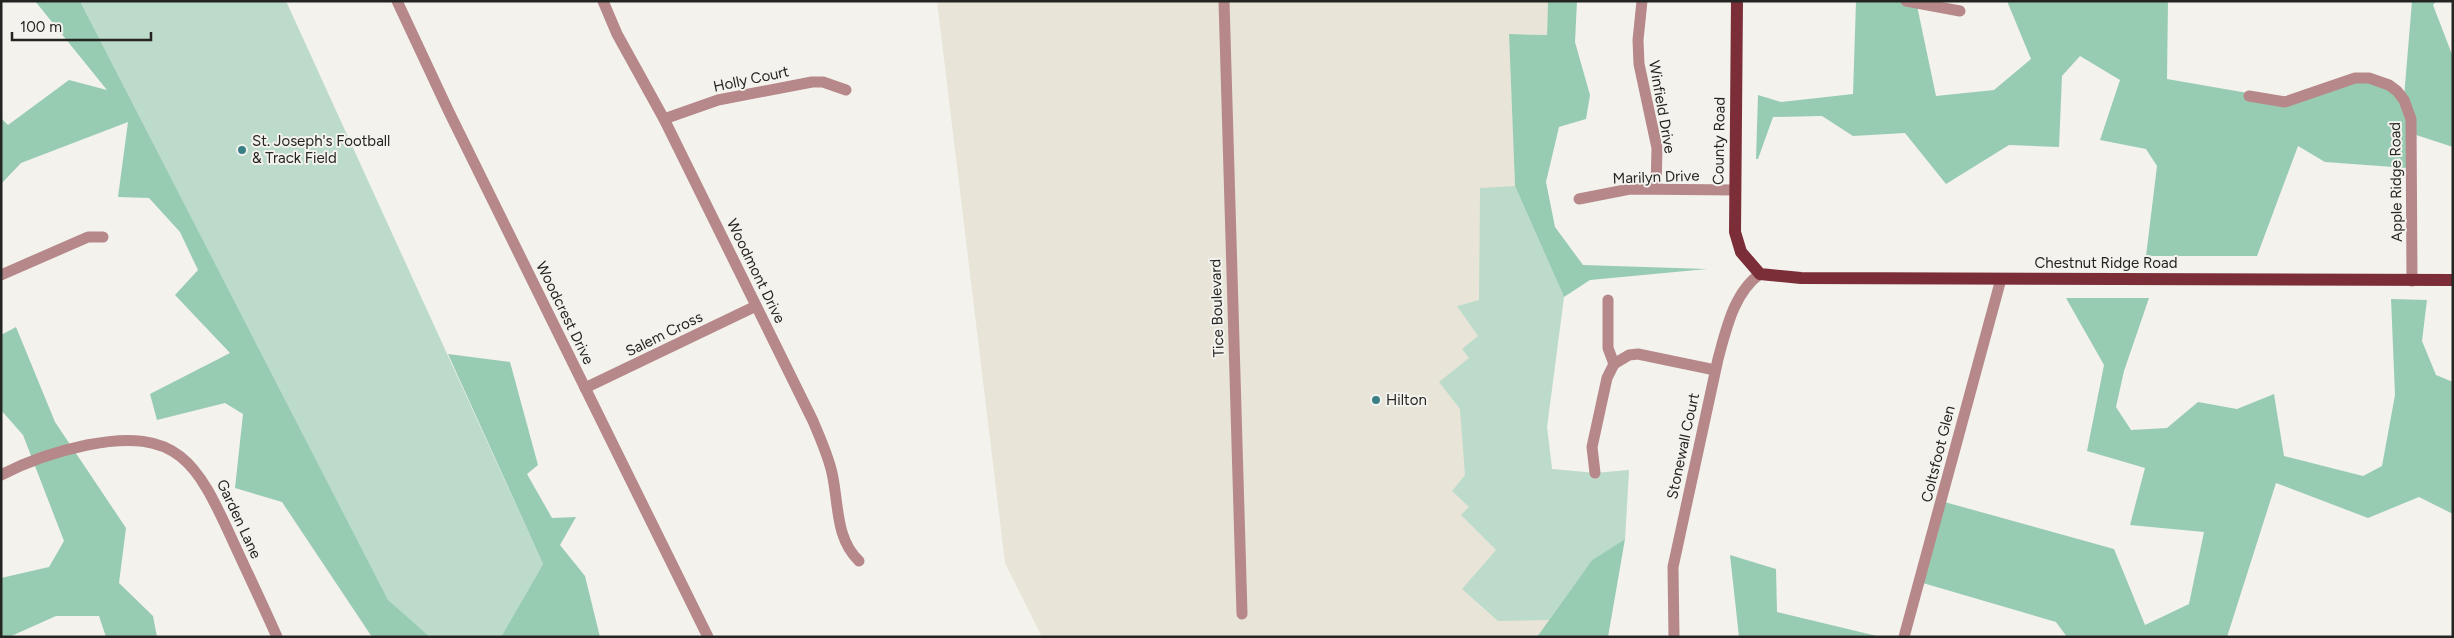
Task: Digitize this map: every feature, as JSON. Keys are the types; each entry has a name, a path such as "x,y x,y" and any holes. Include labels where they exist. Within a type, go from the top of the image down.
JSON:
{"main road":[{"name":"County Road","path":"1737,1 1736,239 1745,258 1760,274"},
{"name":"Chestnut Ridge Road","path":"1760,274 1801,278 2453,280"}],"street":[{"name":"Woodcrest Drive","path":"397,1 437,87 708,637"},
{"name":"Woodmont Drive","path":"603,1 617,34 664,119 824,446 836,496 841,533 850,552 859,560"},
{"name":"Tice Boulevard","path":"1224,1 1242,614"},
{"name":"Winfield Drive","path":"1642,1 1638,40 1639,64 1657,148 1656,189"},
{"path":"1906,1 1960,11"},
{"name":"Apple Ridge Road","path":"2249,96 2285,102 2360,78 2378,80 2397,91 2404,100 2411,119 2412,281"},
{"name":"Holly Court","path":"664,119 718,100 812,82 829,83 846,90"},
{"name":"Marilyn Drive","path":"1579,199 1620,190 1735,190"},
{"path":"1,275 88,237 103,237"},
{"name":"Stonewall Court","path":"1674,637 1673,567 1715,370 1734,309 1746,285 1760,274"},
{"name":"Coltsfoot Glen","path":"1904,637 2001,279"},
{"path":"1608,300 1608,348 1614,364"},
{"name":"Salem Cross","path":"585,388 756,306"},
{"path":"1595,473 1592,447 1607,378 1614,364 1629,355 1638,354 1715,370"},
{"name":"Garden Lane","path":"1,475 60,452 123,440 150,442 178,455 191,465 208,488 277,637"}],"shaded area":[{"path":"937,1 1548,1 1547,35 1509,34 1515,186 1564,297 1547,427 1552,469 1595,473 1629,470 1625,539 1592,560 1537,637 1042,637 1005,563"}],"green space":[{"path":"35,1 80,1 388,600 430,637 372,637 282,502 235,488 243,414 225,403 157,420 150,394 230,353 175,295 198,270 180,232 149,198 118,197 128,122 21,163 1,184 1,118 8,125 69,80 107,90"},
{"path":"80,1 286,1 543,564 501,637 430,637 388,601"},
{"path":"1548,1 1577,1 1575,42 1590,95 1586,119 1559,127 1546,182 1555,227 1583,265 1707,269 1590,280 1564,297 1515,186 1509,34 1547,35"},
{"path":"1856,1 1916,1 1936,96 1994,90 2031,59 2007,1 2168,1 2167,79 2294,101 2367,77 2404,97 2412,1 2436,1 2433,5 2453,57 2453,147 2410,133 2407,168 2325,162 2298,146 2257,256 2146,256 2157,166 2146,149 2100,140 2120,80 2080,56 2062,76 2059,147 2009,145 1946,184 1905,133 1853,136 1822,116 1773,117 1758,159 1756,159 1758,95 1781,102 1853,94"},
{"path":"1515,186 1564,297 1547,427 1552,469 1595,473 1629,470 1625,539 1592,560 1549,620 1498,621 1462,589 1496,550 1461,515 1469,507 1452,491 1465,475 1460,409 1439,382 1469,358 1462,349 1478,336 1457,306 1479,300 1480,188"},
{"path":"2066,298 2149,298 2124,371 2116,407 2131,430 2167,428 2198,402 2237,409 2274,394 2284,456 2363,476 2382,466 2395,395 2391,299 2427,300 2422,341 2436,375 2453,382 2453,514 2419,497 2368,518 2276,483 2227,637 2067,637 2056,622 1916,581 1941,501 2114,549 2145,625 2189,604 2204,532 2130,525 2145,468 2087,451 2104,365"},
{"path":"16,327 55,422 126,528 119,583 153,616 157,637 106,637 99,616 56,616 9,637 1,637 1,578 49,567 64,541 23,435 1,410 1,335"},
{"path":"448,354 510,362 538,465 527,474 552,518 576,517 560,545 585,576 600,637 501,637 543,564"},
{"path":"1625,539 1608,637 1537,637 1592,560"},
{"path":"1730,555 1776,569 1777,612 1881,637 1739,637"}],"place":[{"name":"St. Joseph's Football & Track Field","path":"242,150"},
{"name":"Hilton","path":"1376,400"}]}
